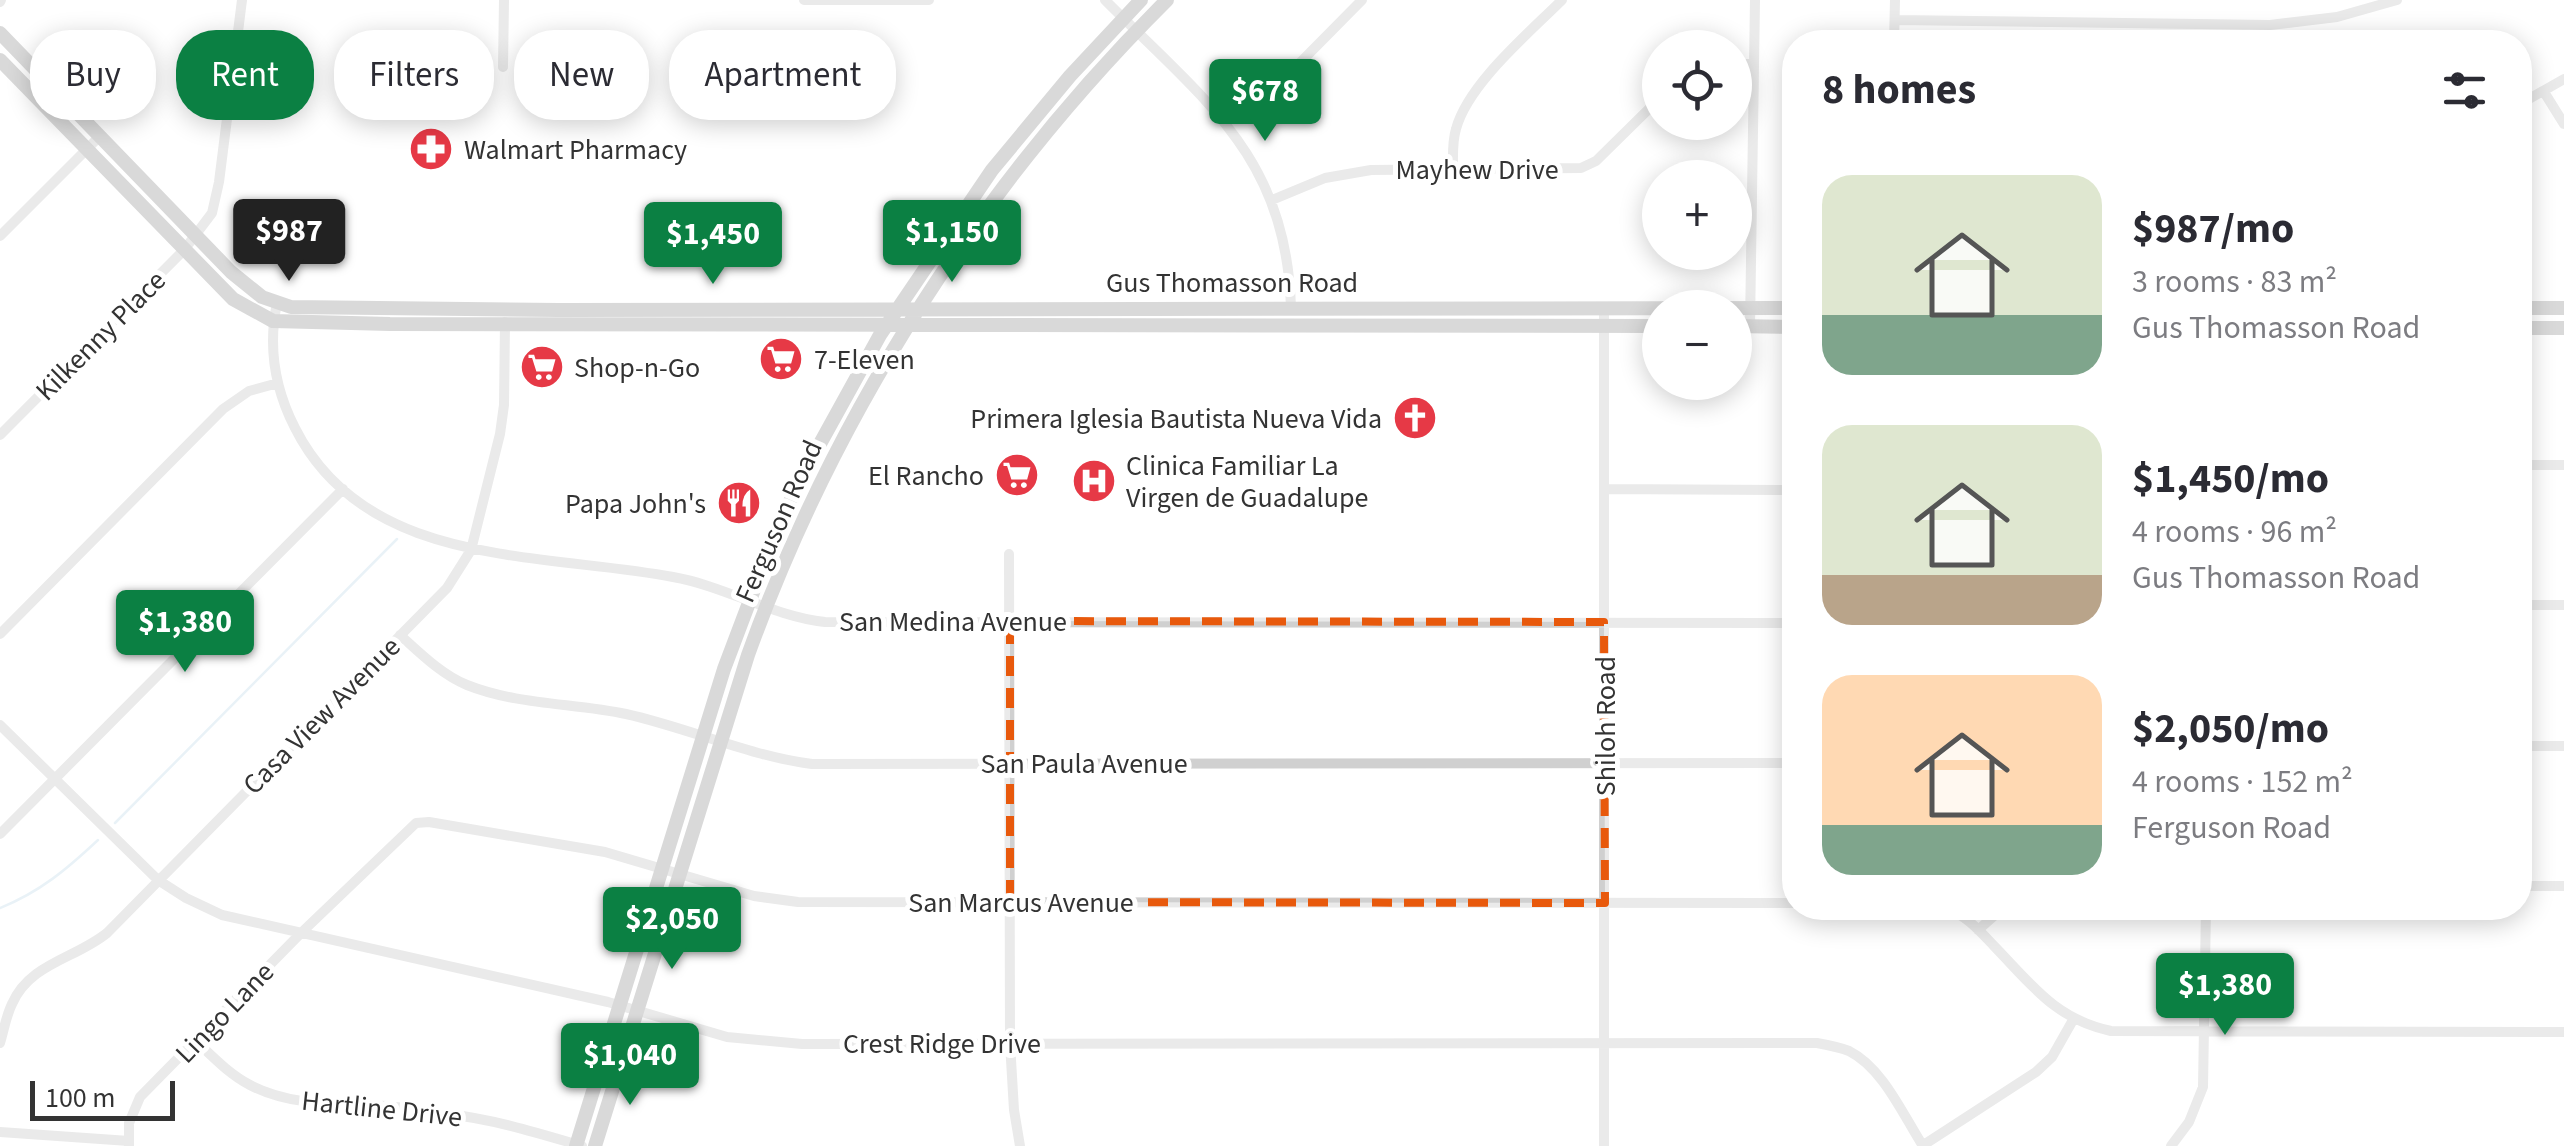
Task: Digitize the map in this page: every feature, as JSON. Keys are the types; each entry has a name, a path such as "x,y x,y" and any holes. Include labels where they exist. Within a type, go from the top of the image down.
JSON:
{"main road":[{"name":"Ferguson Road","path":"578,1145 748,601 800,480 887,324 992,170 1070,76 1141,0"},
{"name":"Ferguson Road","path":"595,1146 765,607 834,454 908,324 1015,174 1136,31 1168,0"},
{"name":"Gus Thomasson Road","path":"0,33 253,291 277,303 390,316"},
{"name":"Gus Thomasson Road","path":"0,60 233,299 274,321 390,316 677,316 898,308 1642,307"},
{"path":"1290,325 1291,306"},
{"path":"1022,324 1033,307"},
{"path":"1145,307 1145,324"},
{"name":"Gus Thomasson Road","path":"1752,308 1782,308"},
{"path":"2532,308 2564,308"},
{"name":"Gus Thomasson Road","path":"677,316 887,324 1642,326"},
{"path":"1752,326 1782,327"},
{"path":"2532,328 2564,328"}],"street":[{"name":"Kilkenny Place","path":"0,435 196,236 216,200 242,0"},
{"path":"503,67 504,0"},
{"path":"804,0 929,0"},
{"path":"1105,0 1226,122 1259,172 1272,200 1289,268 1291,306"},
{"path":"1226,122 1281,82 1362,0"},
{"path":"1453,169 1456,128 1466,106 1562,0"},
{"path":"1750,290 1754,0"},
{"path":"1894,30 1895,0"},
{"path":"1894,20 2270,25 2324,19 2397,0"},
{"path":"2532,98 2564,79"},
{"path":"2544,92 2564,124"},
{"name":"Mayhew Drive","path":"1272,200 1347,173 1581,168 1596,160 1642,115"},
{"path":"0,236 100,136"},
{"name":"San Medina Avenue","path":"277,303 272,341 278,383 311,455 357,501 404,528 472,550 674,577 803,619 825,622 1782,623"},
{"name":"Shiloh Road","path":"1604,307 1604,1146"},
{"name":"Casa View Avenue","path":"0,1043 12,1004 26,982 42,968 97,941 447,588 472,550 502,421 506,317"},
{"path":"0,634 223,409 249,391 278,383"},
{"path":"2532,465 2564,465"},
{"path":"0,834 344,489"},
{"path":"1604,489 1782,490"},
{"path":"1010,554 1010,1043 1020,1146"},
{"path":"2532,606 2564,605"},
{"name":"San Paula Avenue","path":"400,635 468,686 495,694 621,713 784,761 812,764 1782,763"},
{"name":"Crest Ridge Drive","path":"0,724 158,880 222,915 620,1005 727,1037 775,1044 1818,1043 1846,1049 1876,1074 1923,1146"},
{"path":"2532,746 2564,746"},
{"name":"San Marcus Avenue","path":"301,934 416,823 428,822 605,852 754,896 781,900 1782,903"},
{"path":"2532,886 2564,886"},
{"path":"1969,920 2055,1007 2073,1020 2112,1031 2564,1032"},
{"path":"1978,930 1990,920"},
{"path":"2172,1146 2198,1101 2204,1074 2206,920"},
{"name":"Lingo Lane","path":"129,1144 129,1123 140,1096 301,934"},
{"path":"1923,1146 2036,1072 2052,1056 2073,1020"},
{"name":"Hartline Drive","path":"196,1041 220,1065 250,1085 279,1096 305,1102 454,1114 578,1145"},
{"path":"0,1132 129,1144"}],"highlighted area":[{"path":"1010,621 1604,622 1605,903 1010,902"}],"waterway":[{"path":"115,823 397,539"},
{"path":"0,908 52,879 98,840"}],"place":[{"name":"Walmart Pharmacy","path":"431,149"},
{"name":"7-Eleven","path":"781,359"},
{"name":"Shop-n-Go","path":"542,367"},
{"name":"Primera Iglesia Bautista Nueva Vida","path":"1415,418"},
{"name":"El Rancho","path":"1017,475"},
{"name":"Clinica Familiar La Virgen de Guadalupe","path":"1094,481"},
{"name":"Papa John's","path":"739,503"}]}
